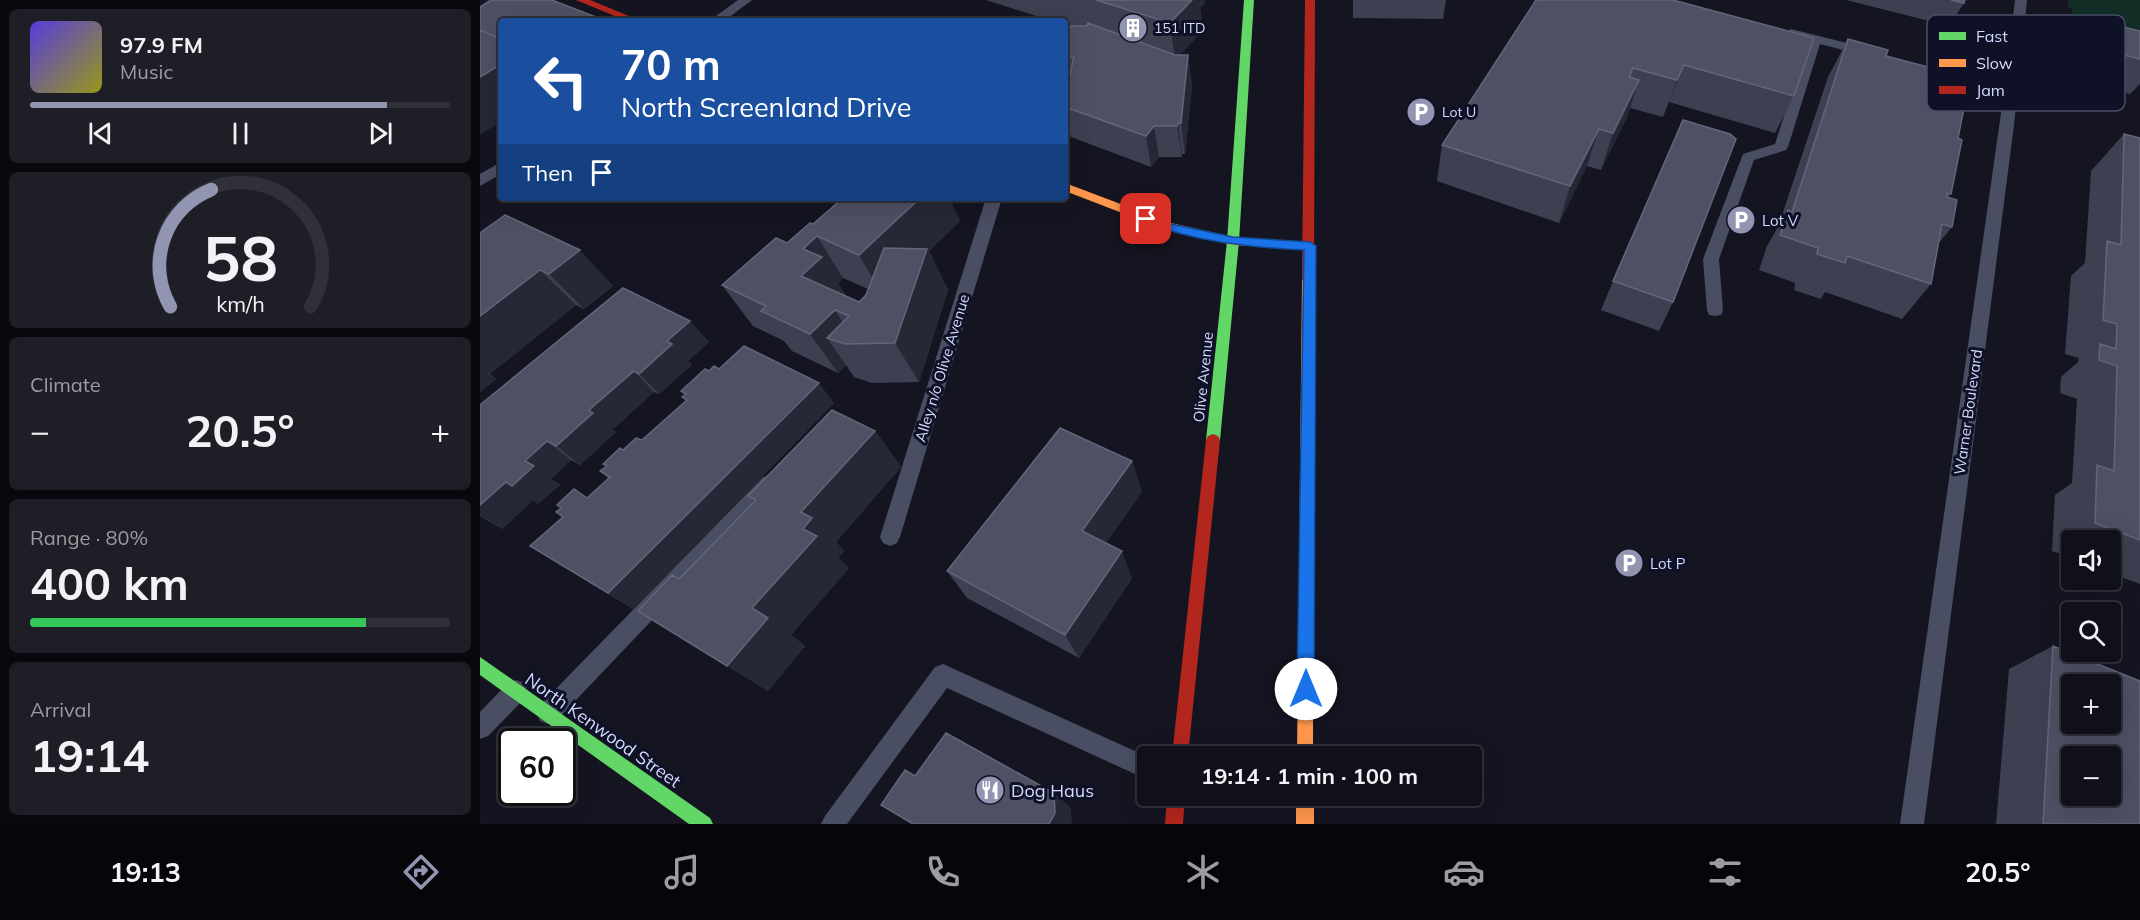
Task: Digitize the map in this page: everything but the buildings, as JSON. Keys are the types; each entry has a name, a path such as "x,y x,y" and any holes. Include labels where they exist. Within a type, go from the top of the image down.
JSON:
{"main road":[{"path":"581,0 628,18"},
{"name":"Olive Avenue","path":"1181,746 1233,242 1249,0"},
{"path":"1305,746 1310,0"},
{"path":"1068,188 1169,227 1233,242 1310,246"},
{"name":"North Kenwood Street","path":"480,665 704,824"},
{"path":"1173,824 1175,806"},
{"path":"1305,806 1305,824"}],"lane":[{"path":"719,18 746,0"},
{"name":"Warner Boulevard","path":"2019,15 2021,0"},
{"path":"1781,30 1884,57"},
{"path":"1715,310 1711,260 1748,157 1781,147 1815,39"},
{"path":"1919,66 1927,68"},
{"name":"Warner Boulevard","path":"1912,824 2008,111"},
{"path":"480,181 498,169"},
{"name":"Alley n/o Olive Avenue","path":"890,537 993,201"},
{"path":"548,713 785,468"},
{"path":"833,824 943,675 1137,764"},
{"path":"480,728 516,691"}],"green space":[{"path":"2068,0 2140,0 2140,36 2133,60 2125,58 2125,15 2071,15 2072,9 2068,8"}],"traffic: fast":[{"path":"1213,440 1233,241 1249,0"},
{"path":"480,665 704,824"}],"traffic: slow":[{"path":"1068,188 1169,227 1233,241 1310,246"},
{"path":"1305,746 1308,280"},
{"path":"1305,806 1305,824"}],"traffic: jam":[{"path":"581,0 628,18"},
{"path":"1308,280 1310,0"},
{"path":"1181,746 1213,440"},
{"path":"1174,824 1175,806"}],"place":[{"name":"151 ITD","path":"1133,28"},
{"name":"Lot U","path":"1421,112"},
{"name":"Lot V","path":"1741,220"},
{"name":"Lot P","path":"1629,563"},
{"name":"Dog Haus","path":"990,790"}],"route":[{"path":"1146,219 1169,227 1233,242 1310,246 1306,689"}]}
